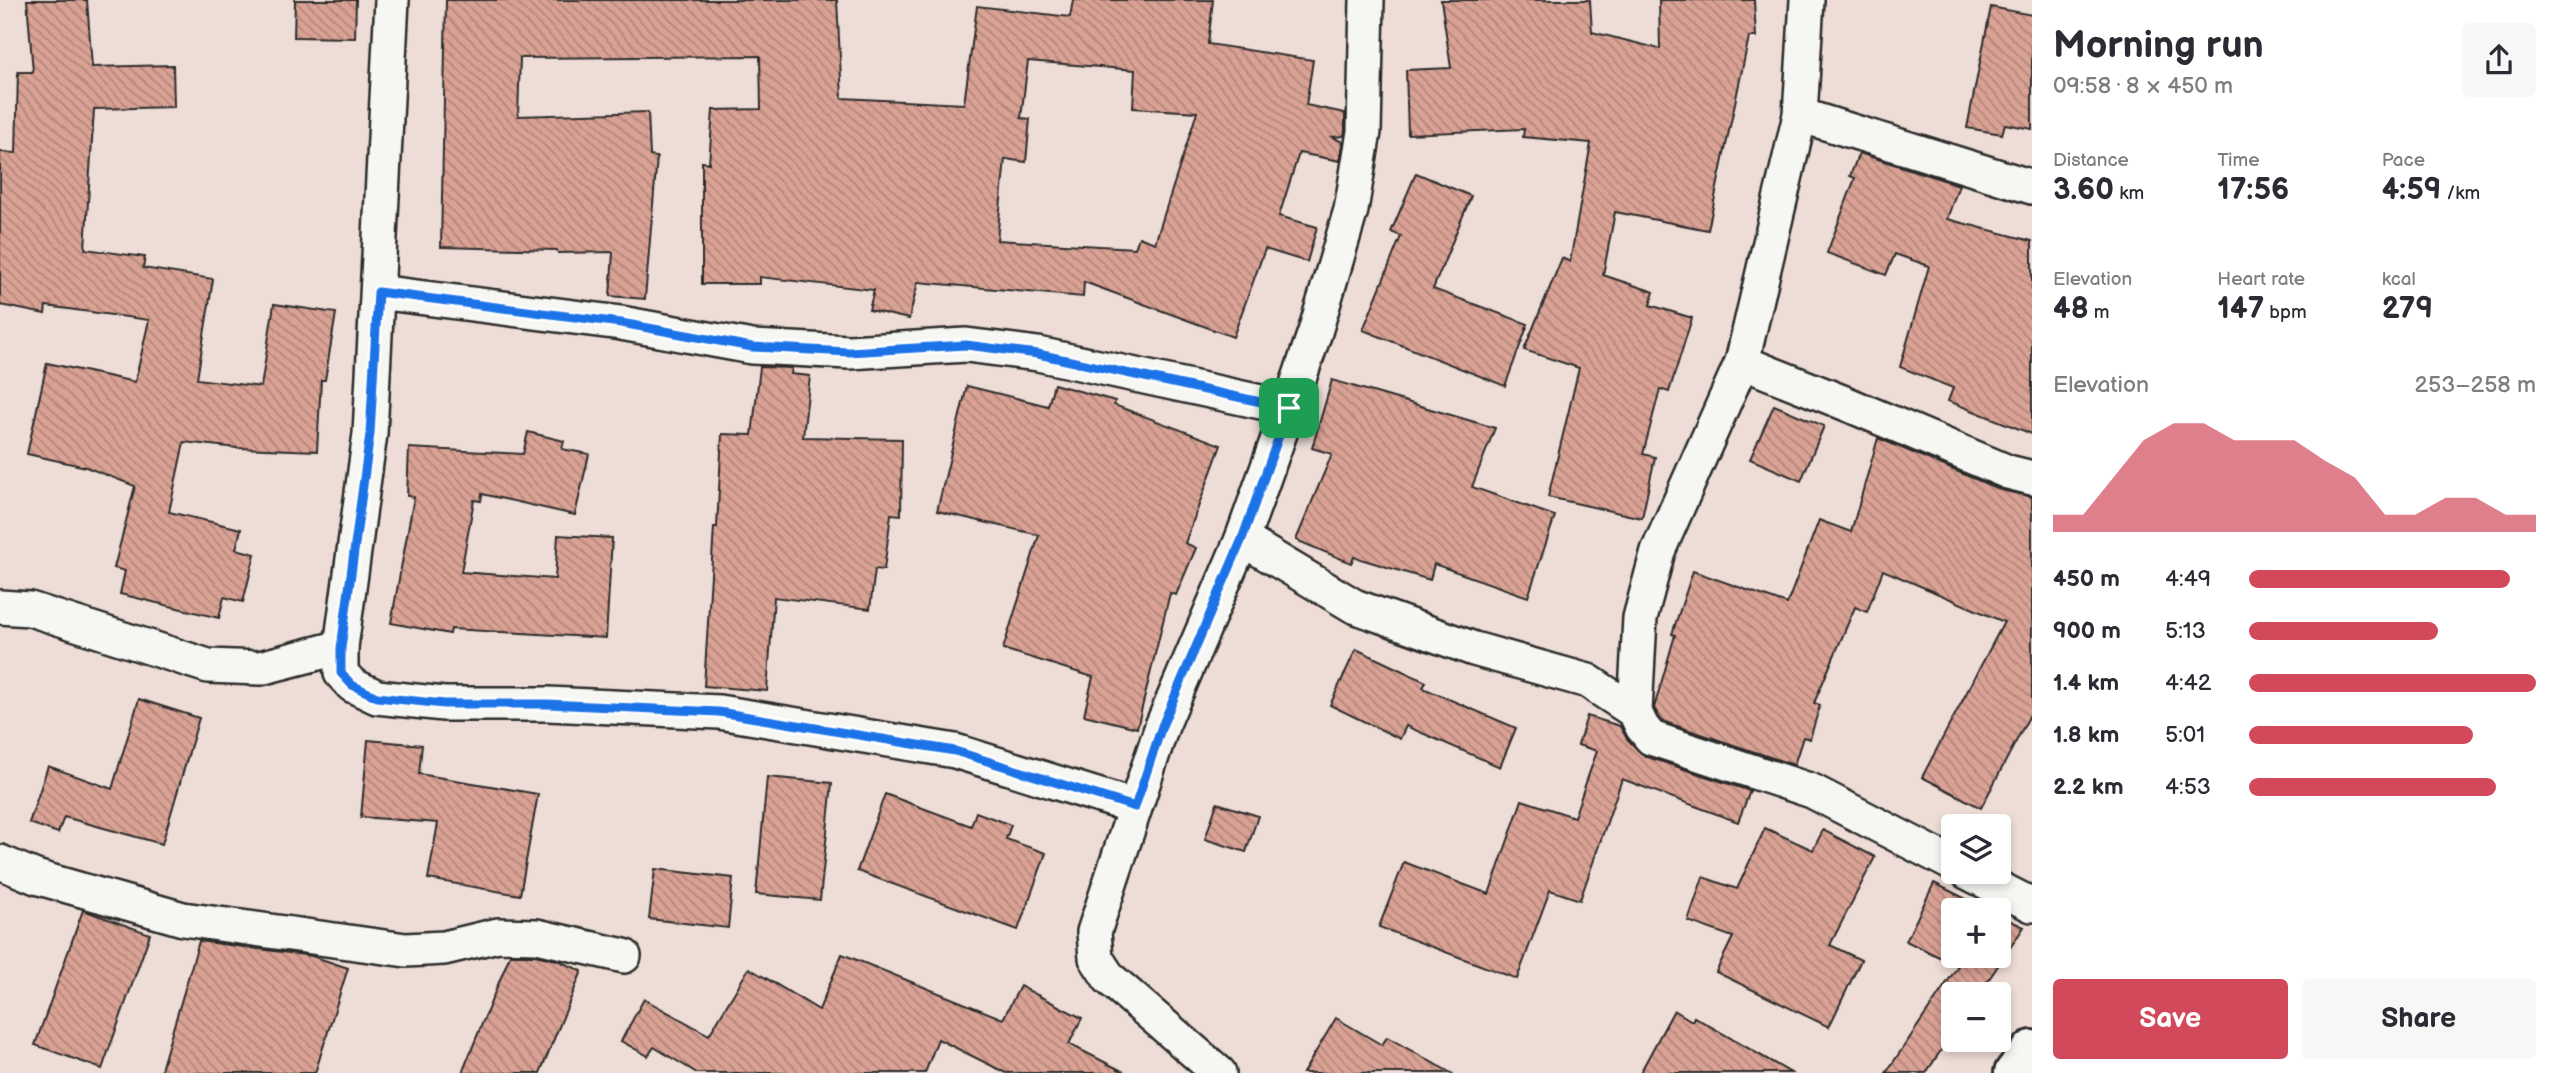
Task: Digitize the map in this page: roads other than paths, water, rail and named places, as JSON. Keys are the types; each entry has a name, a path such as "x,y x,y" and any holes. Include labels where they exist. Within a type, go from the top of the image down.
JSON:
{"street":[{"path":"392,0 370,434 341,648 341,673 352,685 377,697 444,704 548,704 719,712 955,751 1135,807"},
{"path":"1219,1073 1109,978 1096,958 1094,932 1162,726 1242,539 1289,408 1315,332 1351,210 1364,132 1367,0"},
{"path":"1807,0 1800,115 1742,362 1658,551 1640,618 1635,712 1651,738 1812,790 1941,858"},
{"path":"1800,115 2032,187"},
{"path":"378,292 621,323 752,347 849,352 966,345 1038,354 1289,408"},
{"path":"1742,362 2008,472 2032,478"},
{"path":"1242,539 1354,606 1474,649 1588,681 1635,712"},
{"path":"0,607 30,609 208,666 260,668 341,648"},
{"path":"0,862 36,877 183,919 406,950 444,948 498,935 537,936 624,957"},
{"path":"1991,884 2032,905"},
{"path":"2014,1073 2032,1050"}]}
